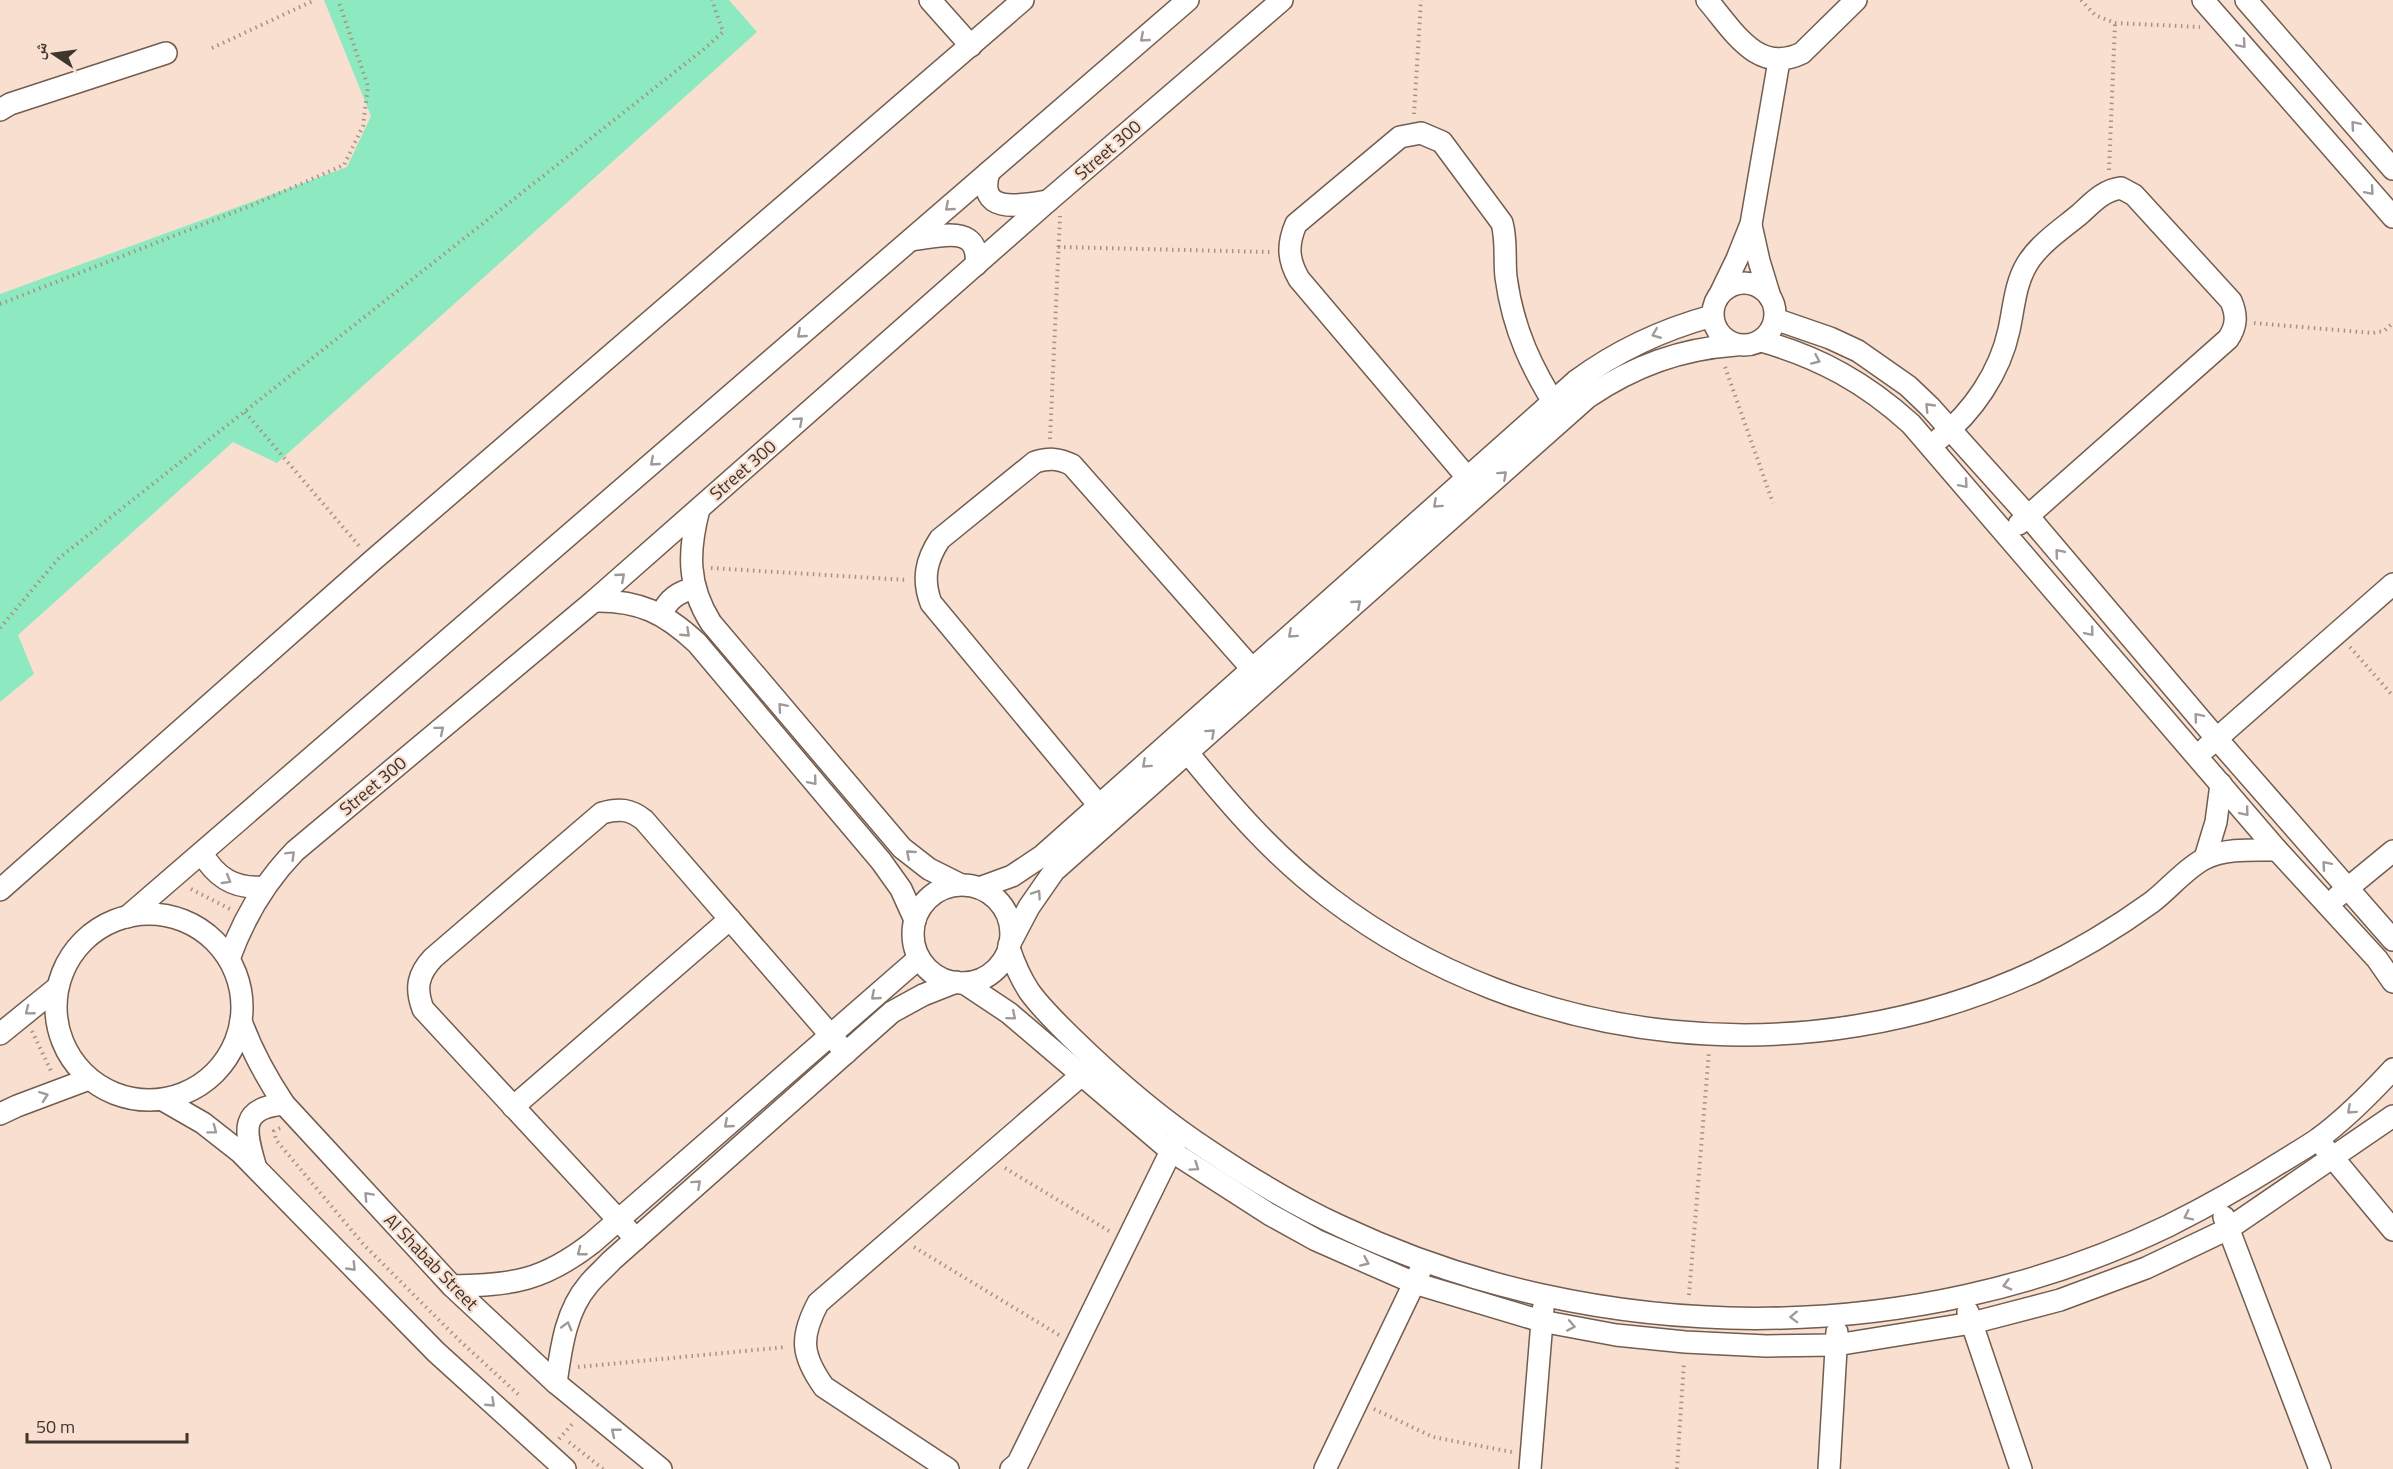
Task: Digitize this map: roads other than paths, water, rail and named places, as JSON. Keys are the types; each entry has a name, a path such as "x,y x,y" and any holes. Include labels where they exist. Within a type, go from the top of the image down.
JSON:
{"street":[{"path":"930,0 971,46"},
{"path":"0,891 372,561 1023,0"},
{"path":"127,917 1188,0"},
{"name":"Street 300","path":"229,959 246,918 263,887 295,851 594,601 1055,195 1282,0"},
{"path":"1707,0 1755,53 1767,59 1779,61 1791,59 1802,53 1856,0"},
{"path":"2203,0 2393,217"},
{"path":"2246,0 2393,169"},
{"path":"0,110 10,104 166,53"},
{"path":"1727,346 1715,329 1712,316 1714,303 1737,259 1750,224 1779,61"},
{"path":"1481,494 1299,279 1292,267 1289,253 1290,238 1296,224 1400,137 1413,133 1428,135 1442,142 1502,223 1506,236 1506,275 1512,314 1525,351 1559,410"},
{"path":"989,172 986,181 987,191 992,199 1001,204 1010,206 1055,195"},
{"path":"1931,446 1970,409 1987,386 2000,360 2009,332 2018,284 2033,254 2108,192 2121,188 2134,195 2231,301 2236,322 2228,339 2007,534"},
{"path":"1750,224 1759,261 1775,308 1775,319 1768,335 1749,346 1727,346 1673,355 1643,365 1614,379 1588,397 1559,410 1467,478 1259,677 1188,753 1012,876 969,886 947,887 927,899 915,920 914,939 919,958 935,974 960,983 1009,1013 1089,1069 1175,1142 1269,1214 1316,1240 1414,1282 1541,1321 1616,1335 1685,1342 1766,1346 1836,1345 1972,1323 2081,1292 2146,1268 2228,1229 2393,1116"},
{"path":"910,240 958,234 966,237 972,241 976,249 976,265"},
{"path":"1721,292 1730,285 1752,284 1762,289 1770,297"},
{"path":"557,1376 570,1316 587,1287 636,1239 892,1012 923,995 987,976 997,969 1029,907 1054,871 1105,813 1259,677 1481,494 1559,410 1576,381 1627,348 1654,334 1712,316"},
{"path":"1775,319 1830,338 1875,362 1908,386 2028,516 2217,739 2393,940"},
{"path":"1761,341 1815,358 1858,381 1890,404 1931,446 2197,758 2377,959 2393,982"},
{"path":"1105,813 931,603 927,592 926,569 930,553 940,538 1035,462 1049,458 1061,460 1072,465 1259,677"},
{"path":"699,509 691,538 693,578 700,606 711,624 902,848 929,869 990,893 1005,911 1010,922 1009,947 1018,972 1031,994 1089,1069"},
{"path":"661,615 666,604 693,578"},
{"path":"2197,758 2393,584"},
{"path":"594,601 616,600 639,605 679,626 697,643 881,861 901,889 915,920"},
{"path":"1188,753 1231,806 1278,855 1330,898 1386,936 1436,963 1508,995 1573,1015 1639,1028 1710,1035 1774,1036 1842,1029 1908,1016 1973,997 2036,971 2096,939 2152,901 2205,858 2241,851 2277,850"},
{"path":"2205,858 2216,822 2221,784"},
{"path":"636,1239 423,1009 418,995 418,981 423,968 433,958 602,813 624,809 644,820 846,1053"},
{"path":"2327,905 2393,850"},
{"path":"202,853 210,866 234,885 249,888 263,887"},
{"path":"150,914 173,917 194,926 213,940 229,959 242,999 241,1021 234,1044 222,1064 206,1081 186,1093 163,1100 143,1101 105,1090 89,1079 72,1060 61,1038 56,1013 58,987 65,968 76,950 90,935 108,924 127,917 150,914"},
{"path":"513,1107 730,919"},
{"path":"452,1286 515,1283 543,1275 569,1261 919,958"},
{"path":"0,1034 58,987"},
{"name":"Al Shabab Street","path":"241,1021 251,1050 266,1078 284,1104 452,1286 557,1376 587,1409 661,1469"},
{"path":"948,1469 824,1387 810,1368 804,1346 807,1323 818,1303 1089,1069"},
{"path":"1175,1142 1342,1227 1424,1261 1544,1296 1642,1313 1740,1319 1839,1316 1963,1297 2051,1273 2136,1241 2218,1201 2318,1139 2393,1069"},
{"path":"0,1114 89,1079"},
{"path":"163,1100 210,1128 256,1168 436,1353 565,1469"},
{"path":"256,1168 248,1140 247,1128 250,1118 259,1109 269,1105 284,1104"},
{"path":"2318,1139 2393,1230"},
{"path":"1011,1469 1018,1463 1175,1142"},
{"path":"2218,1201 2320,1469"},
{"path":"1325,1469 1424,1261"},
{"path":"1531,1462 1544,1296"},
{"path":"1963,1297 2021,1469"},
{"path":"1829,1469 1839,1316"}]}
